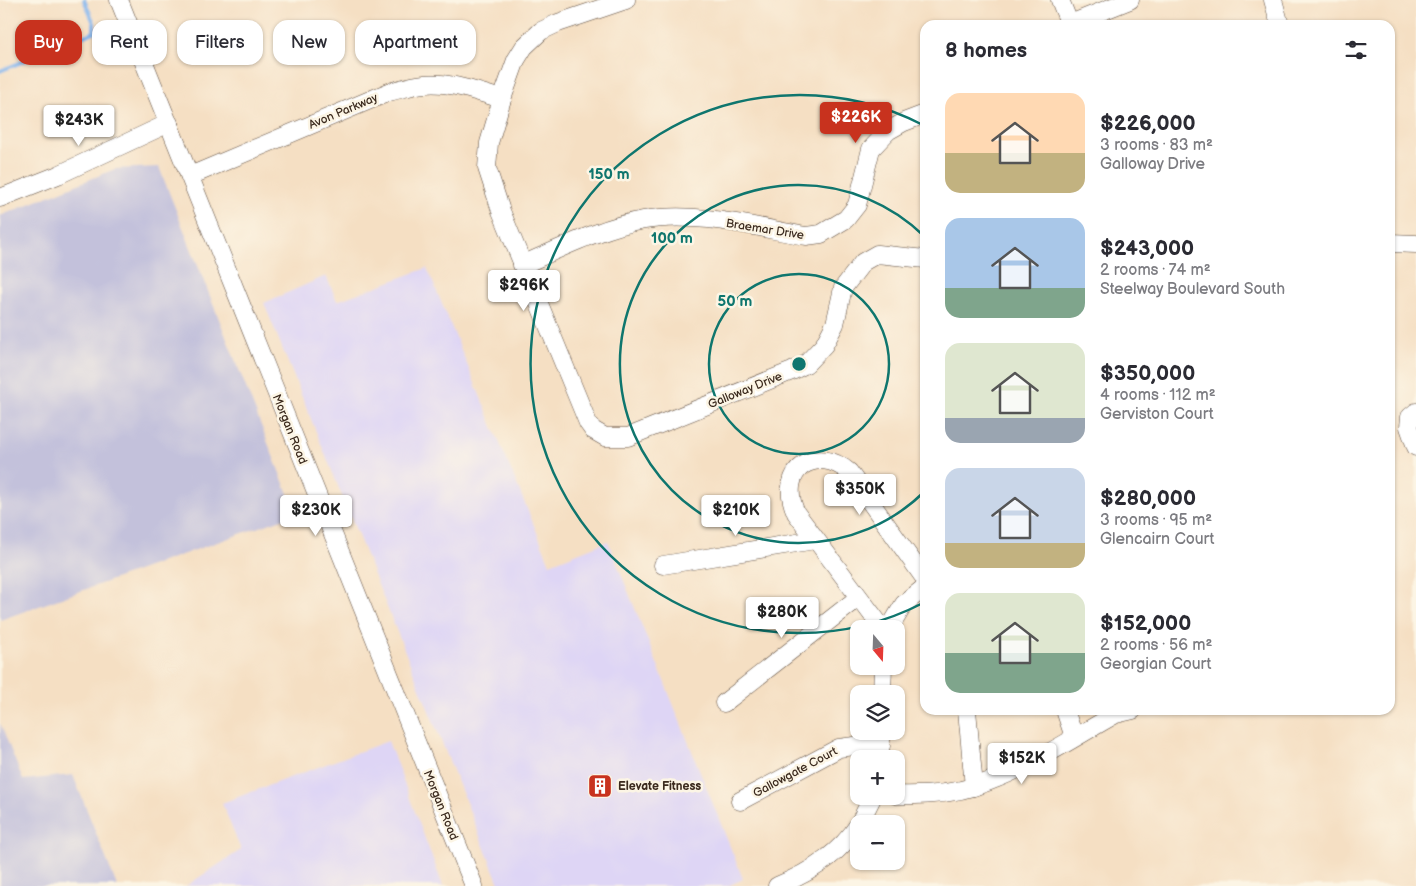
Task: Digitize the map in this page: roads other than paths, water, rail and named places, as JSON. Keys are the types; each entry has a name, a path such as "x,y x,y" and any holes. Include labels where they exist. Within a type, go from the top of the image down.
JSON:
{"street":[{"name":"Morgan Road","path":"119,0 474,886"},
{"name":"Galloway Drive","path":"626,0 558,23 533,37 516,60 489,143 487,168 522,265 576,399 593,430 611,439 628,437 806,364 828,338 835,324 843,288 863,262 876,254 920,259"},
{"path":"1060,0 1068,20"},
{"path":"1080,20 1130,0"},
{"path":"1273,0 1279,20"},
{"name":"Avon Parkway","path":"190,176 389,92 423,84 437,84 466,88 502,100"},
{"name":"Braemar Drive","path":"522,265 588,237 643,220 688,218 806,236 821,234 834,227 857,205 872,149 888,132 904,122 920,116"},
{"path":"0,198 58,175 169,123"},
{"path":"1395,244 1416,244"},
{"path":"1416,412 1410,417 1409,427 1416,447"},
{"path":"876,620 796,513 790,501 789,490 797,470 807,464 822,460 842,466 849,472 920,572"},
{"path":"663,565 815,540"},
{"path":"894,620 904,604 920,591"},
{"path":"724,703 858,598"},
{"path":"967,715 974,787"},
{"path":"1067,715 1074,737"},
{"path":"905,795 951,792 974,787 1002,776 1115,715"},
{"name":"Gallowgate Court","path":"740,802 839,748 881,745"},
{"path":"777,886 804,875 840,849 850,836"}],"waterway":[{"path":"0,71 94,32 94,23 84,0"}],"place":[{"name":"Elevate Fitness","path":"600,786"}]}
